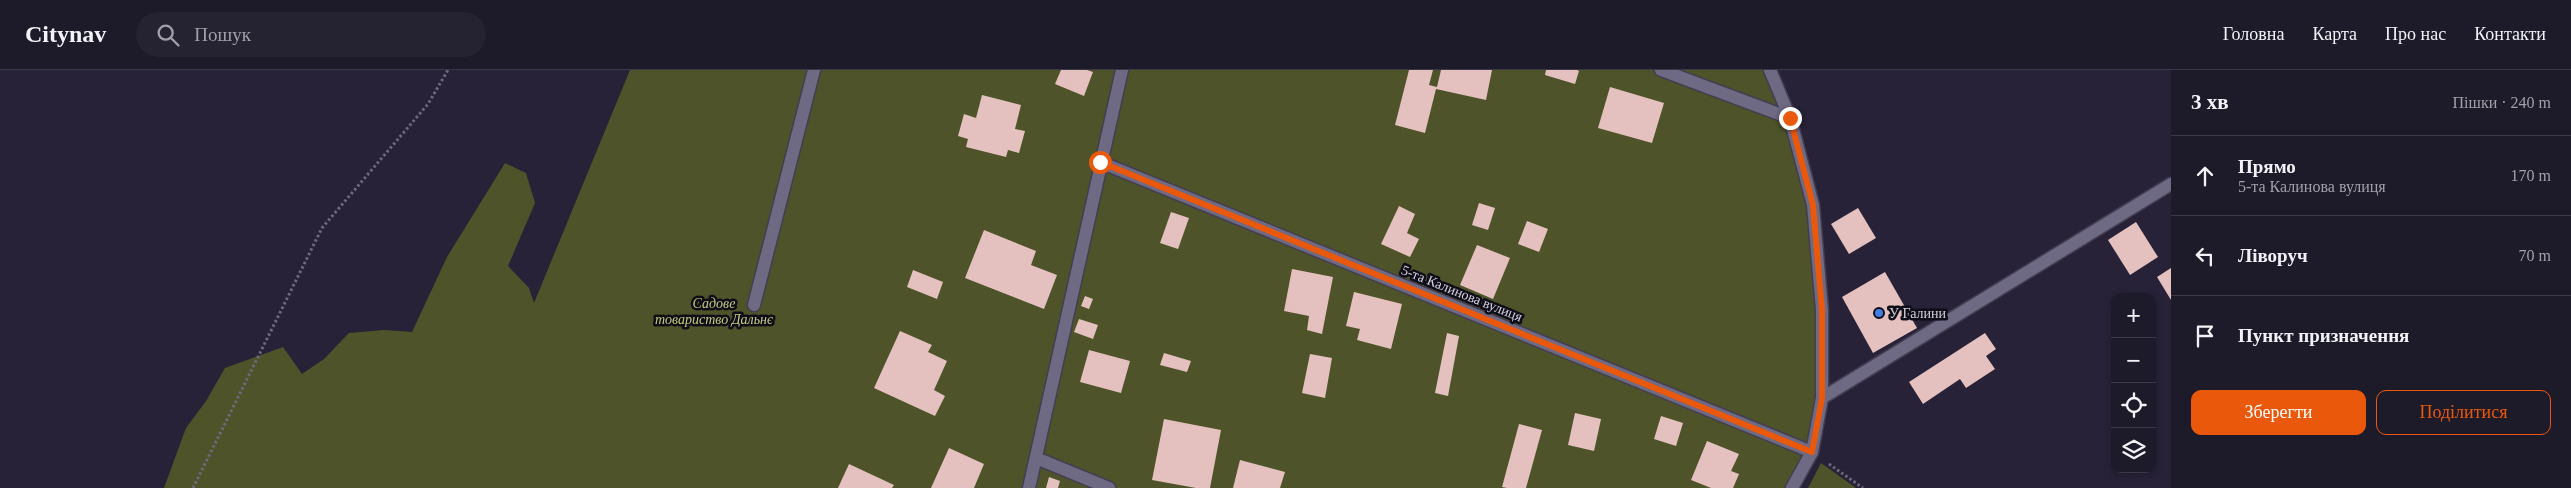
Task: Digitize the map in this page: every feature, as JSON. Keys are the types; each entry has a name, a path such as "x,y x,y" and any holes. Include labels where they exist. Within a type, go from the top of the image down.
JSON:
{"street":[{"path":"754,305 814,70"},
{"path":"1029,488 1122,70"},
{"path":"1661,70 1790,118"},
{"path":"1770,70 1790,118 1813,205 1822,310 1822,398 1812,452 1792,488"},
{"name":"5-та Калинова вулиця","path":"1100,162 1812,452"},
{"path":"1822,398 2171,184"},
{"path":"1036,458 1109,488"}],"path":[{"path":"193,488 322,228 428,104 448,70"},
{"path":"1812,452 1862,488"}],"green space":[{"name":"Садове товариство Дальнє","path":"630,70 1770,70 1813,205 1822,398 1812,452 1792,488 164,488 186,428 206,401 225,368 283,347 302,374 324,359 349,333 384,330 412,332 447,257 505,163 526,173 535,203 508,266 529,288 534,303"},
{"path":"1821,463 1856,488 1808,488"}],"building":[{"path":"1061,70 1087,70 1093,72 1084,96 1055,84"},
{"path":"1409,70 1433,70 1429,85 1437,87 1441,70 1492,70 1486,100 1436,89 1425,133 1395,125"},
{"path":"1546,70 1579,71 1575,84 1545,75"},
{"path":"1610,87 1664,103 1652,143 1598,128"},
{"path":"982,95 1021,105 1015,129 1025,131 1019,153 1008,150 1006,157 966,147 968,139 958,136 964,114 976,118"},
{"path":"1479,203 1495,208 1488,230 1472,225"},
{"path":"1399,206 1415,214 1407,233 1419,239 1410,257 1381,244"},
{"path":"1858,208 1876,238 1849,254 1831,224"},
{"path":"1171,212 1189,218 1178,249 1160,243"},
{"path":"1527,221 1548,229 1539,252 1518,244"},
{"path":"2136,222 2158,257 2130,275 2108,240"},
{"path":"984,230 1036,251 1031,265 1057,275 1044,309 965,278"},
{"path":"1477,245 1510,258 1493,299 1460,285"},
{"path":"2171,268 2171,300 2157,277"},
{"path":"1292,269 1333,277 1322,334 1307,330 1309,316 1284,311"},
{"path":"913,270 943,282 937,299 907,287"},
{"name":"У Галини","path":"1885,272 1917,328 1873,353 1842,297"},
{"path":"1354,292 1402,304 1391,349 1357,340 1360,329 1346,326"},
{"path":"1085,296 1093,299 1089,309 1081,306"},
{"path":"1079,319 1098,325 1093,339 1074,332"},
{"path":"900,331 932,345 928,352 947,361 934,390 945,396 935,416 874,388"},
{"path":"1447,333 1459,336 1448,396 1435,393"},
{"path":"1985,333 1996,349 1986,356 1995,369 1966,388 1960,379 1923,404 1909,382"},
{"path":"1089,350 1130,361 1121,393 1080,382"},
{"path":"1164,353 1191,361 1187,372 1160,365"},
{"path":"1310,354 1332,358 1325,398 1302,393"},
{"path":"1575,413 1601,419 1594,451 1568,445"},
{"path":"1661,416 1683,423 1676,446 1654,439"},
{"path":"1164,419 1221,430 1210,488 1196,488 1152,480"},
{"path":"1519,424 1542,430 1526,488 1502,487"},
{"path":"1707,441 1739,454 1731,471 1739,474 1733,488 1711,488 1691,480"},
{"path":"949,448 984,464 974,488 931,488"},
{"path":"1240,460 1285,472 1280,488 1233,488"},
{"path":"849,464 894,485 892,488 838,488"},
{"path":"1049,477 1060,481 1058,488 1046,488"}],"place":[{"name":"У Галини","path":"1879,313"}],"route":[{"path":"1100,162 1812,452 1822,398 1822,310 1813,205 1790,118"}]}
